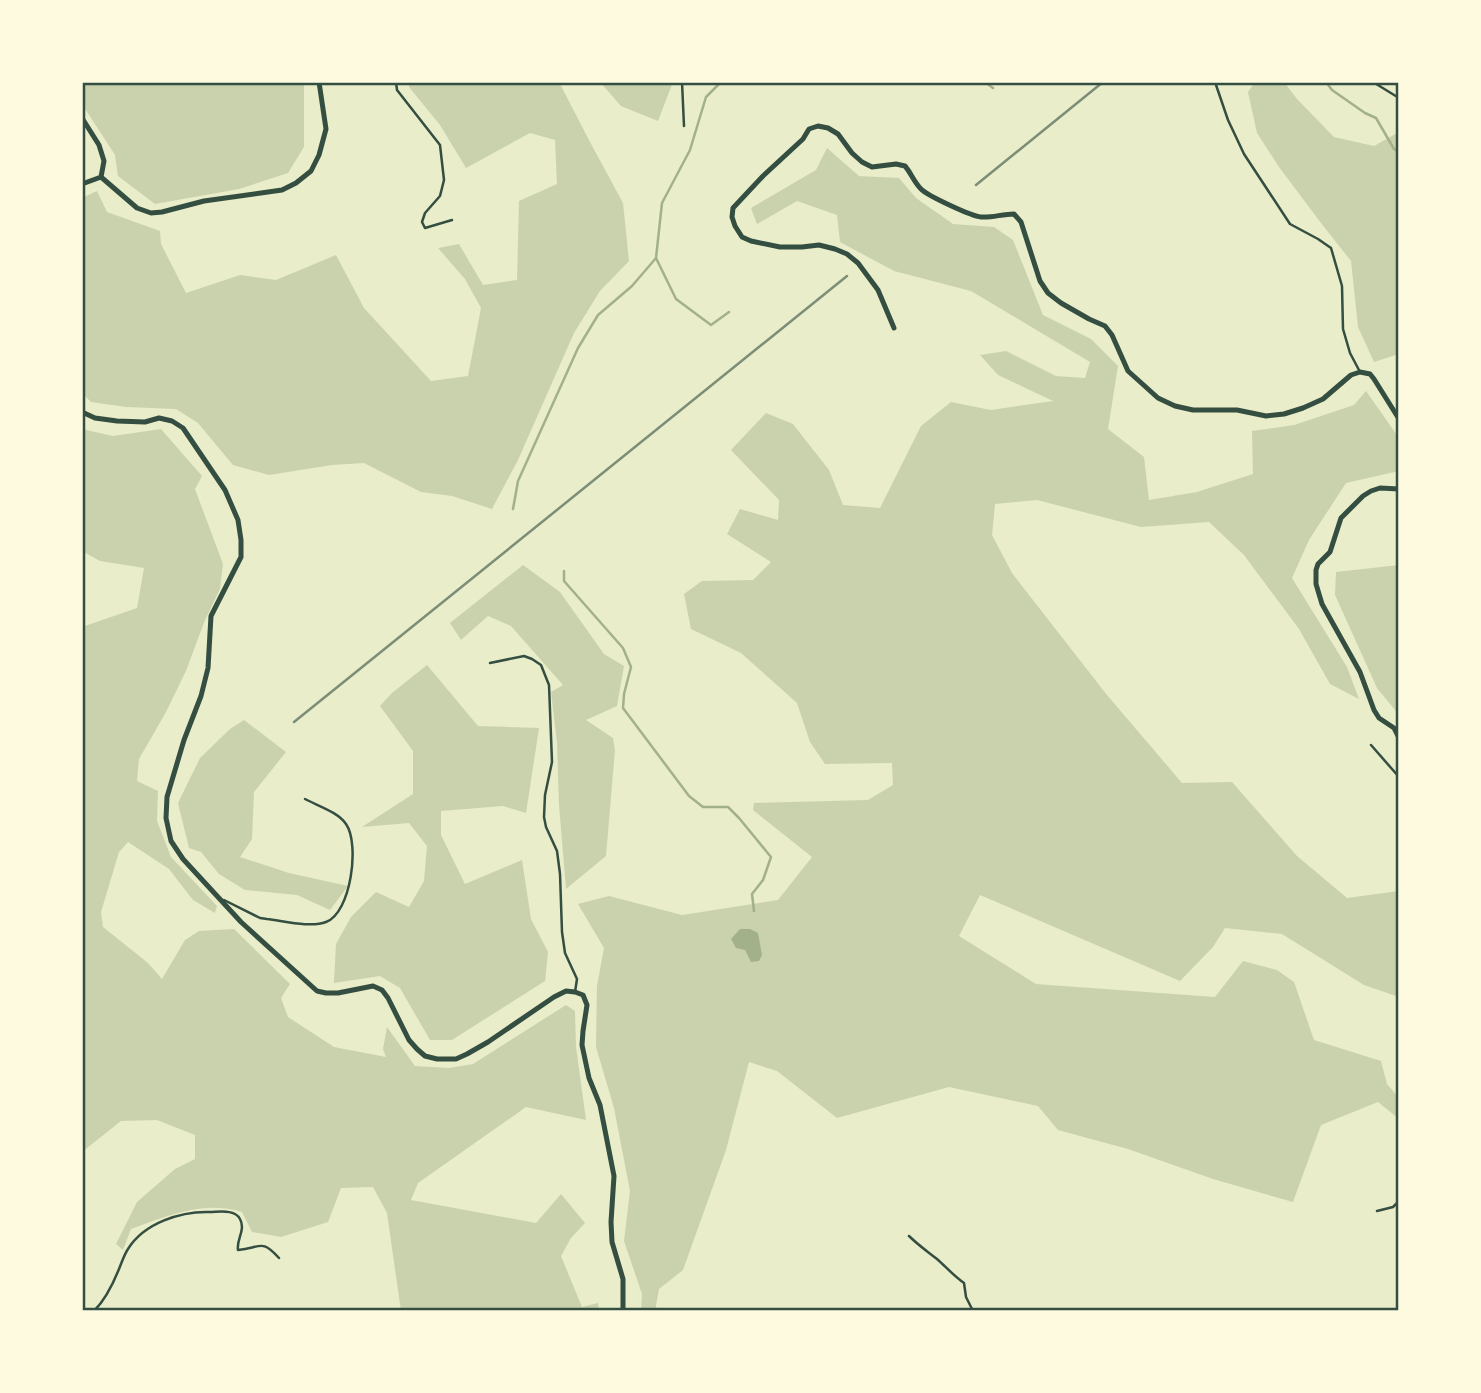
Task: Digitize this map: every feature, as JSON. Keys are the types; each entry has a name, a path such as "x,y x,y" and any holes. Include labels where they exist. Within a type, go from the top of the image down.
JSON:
{"street":[{"path":"101,177 137,208 151,213 204,201 282,190 311,171 319,155 326,129 319,82"},
{"path":"82,118 99,145 104,161 101,177"},
{"path":"894,328 878,290 848,254 819,245 780,247 751,242 742,237 735,226 733,208 803,139 809,129 818,126 838,134 852,153 872,167 896,163 905,166 921,190 976,217 1014,214 1021,222 1040,281 1048,293 1070,309 1105,326 1112,335 1128,371 1158,398 1193,410 1237,410 1266,416 1284,414 1323,398 1351,375 1360,372 1370,374 1399,419"},
{"path":"82,184 101,177"},
{"path":"82,412 94,418 117,421 145,422 159,418 172,421 183,428 225,490 238,520 242,540 241,557 211,616 208,668 167,797 166,818 171,841 183,859 241,922 317,991 338,993 373,986 382,990 409,1040 425,1056 456,1059 488,1042 554,997 566,991 583,995 587,1005 582,1045 589,1078 600,1105 614,1176 612,1242 623,1279 623,1311"},
{"path":"1399,489 1380,488 1371,491 1341,518 1330,552 1318,564 1316,584 1322,604 1360,672 1374,710 1379,718 1394,728 1399,738"}],"lane":[{"path":"396,82 397,90 440,145 444,180 440,196 425,213 422,222 425,228 452,220"},
{"path":"682,82 684,126"},
{"path":"1215,82 1228,120 1244,154 1290,224 1331,248 1342,286 1343,329 1350,353 1360,372"},
{"path":"1373,82 1399,98"},
{"path":"490,663 524,656 541,665 549,685 552,762 545,795 544,817 557,851 565,953 577,979 575,992"},
{"path":"1371,745 1399,777"},
{"path":"218,898 260,918 314,924 329,921 334,916 347,895 354,853 350,831 340,817 305,799"},
{"path":"1377,1211 1393,1207 1399,1200"},
{"path":"94,1311 109,1291 128,1249 138,1236 153,1226 185,1213 201,1211 237,1215 242,1227 238,1251 266,1246 279,1258"},
{"path":"909,1236 964,1283 966,1297 973,1311"}],"shaded area":[{"path":"82,82 304,82 304,147 288,173 239,189 155,204 118,176 115,155 82,104"},
{"path":"409,82 559,82 623,203 629,261 600,291 574,333 518,460 492,509 452,496 421,492 364,463 269,475 233,465 198,423 176,409 126,407 91,402 82,393 82,198 97,191 107,212 160,231 161,244 186,293 240,275 276,280 336,255 364,308 431,381 468,376 481,308 465,279 438,248 459,244 483,285 517,280 519,201 557,184 555,140 530,133 466,168 440,125 409,87"},
{"path":"600,82 673,82 658,121 621,106"},
{"path":"1255,82 1284,82 1334,137 1374,146 1399,132 1399,354 1374,362 1358,327 1351,261 1279,167 1257,133 1248,92"},
{"path":"827,148 859,176 899,178 916,198 953,224 994,227 1013,240 1043,315 1091,339 1118,366 1108,429 1144,457 1149,500 1197,492 1253,474 1252,431 1294,425 1354,405 1366,391 1399,438 1399,471 1346,483 1309,540 1292,578 1347,667 1359,699 1330,684 1299,629 1244,555 1209,522 1141,527 1037,500 995,504 992,535 1012,573 1107,695 1182,783 1232,782 1297,856 1347,898 1399,891 1399,997 1364,985 1282,934 1225,928 1213,947 1180,981 980,895 959,936 1036,984 1215,997 1243,961 1277,970 1294,982 1314,1040 1381,1061 1387,1084 1399,1098 1399,1119 1378,1102 1321,1125 1293,1202 1213,1179 1128,1149 1058,1130 1038,1106 949,1087 837,1118 777,1071 749,1062 726,1150 683,1270 659,1289 655,1311 641,1311 642,1294 624,1241 630,1191 614,1108 596,1047 597,986 604,948 578,904 609,896 682,915 778,900 812,857 753,810 754,803 868,800 893,785 892,763 825,764 810,742 797,703 741,653 691,629 684,594 702,581 753,580 771,562 727,534 740,509 778,520 779,500 731,450 766,413 793,424 829,470 843,505 880,508 921,426 951,402 991,410 1053,401 998,375 980,355 1006,351 1056,376 1085,378 1090,362 971,291 894,271 840,242 837,215 797,201 757,224 751,208 816,170"},
{"path":"82,429 113,436 161,429 202,476 195,489 223,564 220,589 186,671 139,759 137,781 158,791 157,821 171,857 217,906 215,913 193,900 169,869 128,842 119,852 101,912 103,927 148,963 162,979 185,940 199,931 234,929 290,984 281,998 288,1017 334,1047 386,1057 383,1049 387,1027 415,1066 449,1068 473,1064 566,1005 575,1011 576,1047 586,1120 526,1107 418,1183 411,1200 536,1223 561,1194 585,1223 571,1238 561,1256 582,1307 598,1303 599,1311 401,1311 387,1213 373,1187 341,1188 328,1222 281,1237 252,1232 242,1212 213,1208 185,1211 131,1229 123,1250 116,1244 137,1202 175,1169 195,1159 195,1135 157,1120 121,1121 82,1152 82,627 137,608 144,568 100,561 82,551"},
{"path":"523,565 560,592 604,654 624,666 617,706 586,720 613,738 615,750 606,856 566,889 557,743 551,692 563,685 511,626 488,616 461,640 450,623"},
{"path":"1399,565 1399,715 1377,688 1335,595 1336,572"},
{"path":"427,665 478,726 539,728 526,813 503,806 441,811 441,835 465,884 522,860 531,919 548,952 545,981 452,1040 430,1040 400,988 380,976 334,983 336,944 351,917 376,892 409,907 424,881 427,846 409,823 362,827 413,794 413,751 380,706"},
{"path":"244,720 286,752 254,792 252,839 240,857 289,873 348,886 330,910 297,895 245,890 219,874 201,852 189,848 178,803 200,758 230,729"},
{"path":"740,929 750,929 758,933 762,955 759,961 751,962 745,950 736,948 731,939"}],"waterway":[{"path":"513,509 518,481 578,348 598,315 632,286 656,258 662,203 690,150 706,97 721,82"},
{"path":"985,82 993,88"},
{"path":"1326,82 1332,90 1376,118 1394,149 1399,152"},
{"path":"656,258 676,299 711,325 729,312"},
{"path":"564,571 564,581 623,648 631,667 623,708 689,796 703,807 728,807 771,857 763,880 752,894 754,911"}],"railway":[{"path":"976,185 1103,82"},
{"path":"294,722 847,276"}]}
